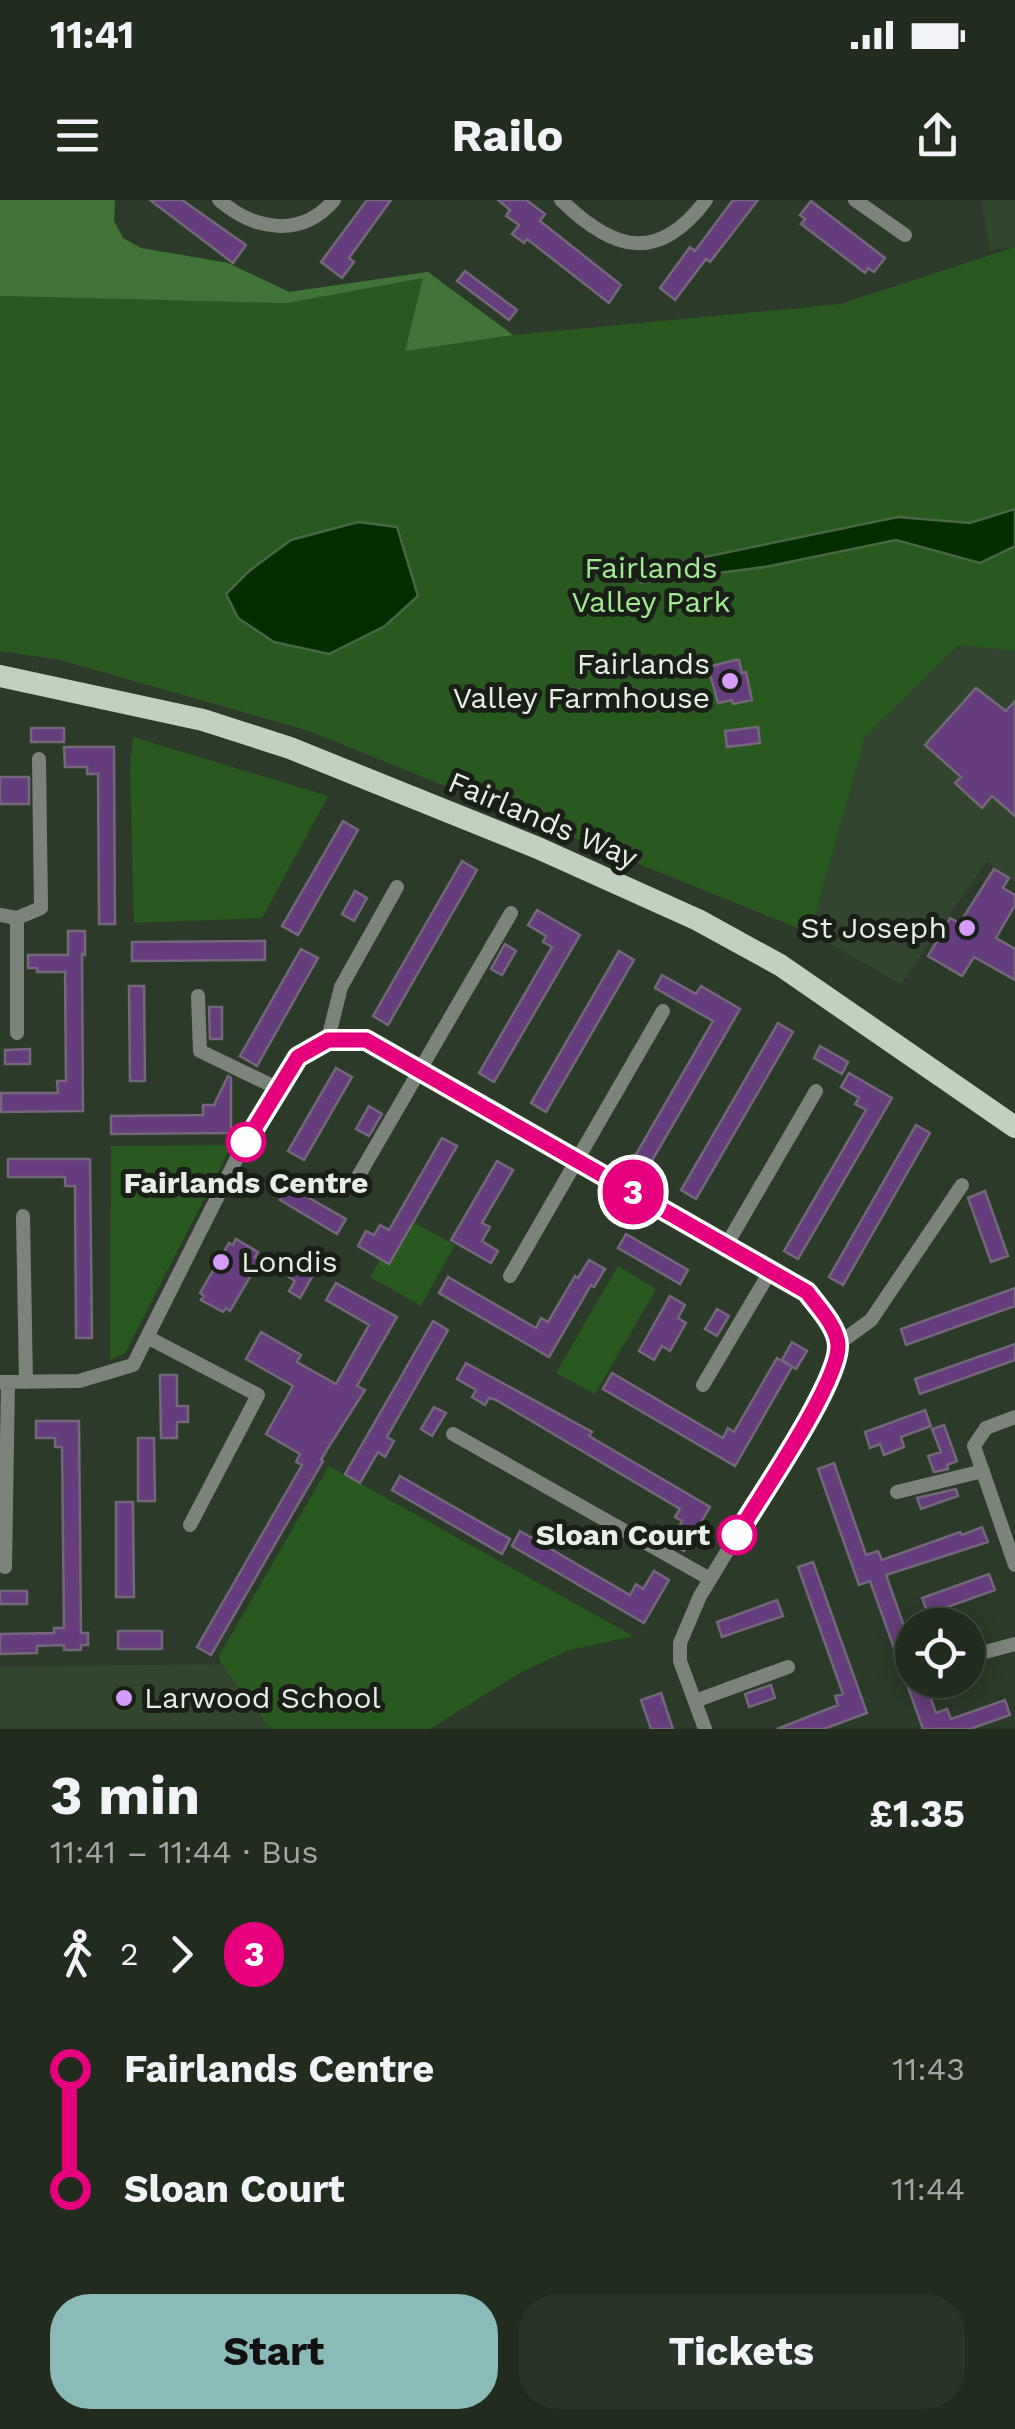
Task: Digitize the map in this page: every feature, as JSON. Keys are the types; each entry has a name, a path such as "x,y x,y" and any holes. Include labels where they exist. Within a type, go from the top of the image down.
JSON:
{"main road":[{"name":"Fairlands Way","path":"0,676 203,720 290,748 538,848 698,920 780,965 1015,1127"}],"street":[{"path":"219,200 246,220 275,228 300,224 327,209 334,200"},
{"path":"561,200 581,220 619,242 639,244 660,240 688,224 706,200"},
{"path":"856,200 904,235"},
{"path":"0,916 17,918 41,908 39,759"},
{"path":"328,1040 341,987 397,886"},
{"path":"352,1187 511,913"},
{"path":"17,918 17,1033"},
{"path":"198,996 200,1051 279,1089"},
{"path":"510,1276 662,1011"},
{"path":"5,1567 4,1382 79,1382 133,1364 246,1142 298,1057 328,1040 366,1040 771,1270 807,1292 827,1319 838,1344"},
{"path":"727,1244 816,1091"},
{"path":"705,1729 680,1661 680,1643 710,1579 825,1390 838,1344 871,1320 962,1186"},
{"path":"23,1216 26,1382"},
{"path":"703,1385 771,1270"},
{"path":"147,1338 258,1395 190,1525"},
{"path":"1015,1417 986,1428 974,1446 1015,1565"},
{"path":"453,1434 710,1579"},
{"path":"898,1492 983,1471"},
{"path":"985,1652 1015,1644"},
{"path":"695,1702 788,1667"}],"shaded area":[{"path":"0,200 115,200 114,221 123,238 141,248 228,263 289,292 428,272 513,335 405,351 423,278 287,303 0,296"},
{"path":"981,200 1015,200 1015,247 990,250"},
{"path":"1015,509 1015,546 980,563 896,540 765,567 641,583 651,568 898,517 970,523"},
{"path":"358,522 397,527 418,596 385,626 329,654 274,642 238,618 226,594 249,571 291,540"},
{"path":"958,645 1015,651 1015,882 987,861 901,984 810,933 865,737"},
{"name":"Larwood School","path":"221,1664 271,1729 0,1729 0,1667"}],"green space":[{"name":"Fairlands Valley Park","path":"0,200 115,200 114,221 123,238 141,248 228,263 289,292 428,272 513,335 840,304 1015,247 1015,651 958,645 865,737 810,933 306,730 60,660 0,651"},
{"path":"133,737 328,796 262,918 134,923 130,766"},
{"path":"232,1145 125,1353 110,1360 111,1146"},
{"path":"404,1217 455,1245 421,1306 370,1277"},
{"path":"618,1266 656,1289 595,1394 556,1373"},
{"path":"329,1466 633,1636 570,1650 523,1671 430,1729 271,1729 221,1664 219,1656"}],"building":[{"path":"150,200 182,200 246,245 233,263"},
{"path":"367,200 391,200 349,258 354,262 342,278 321,262"},
{"path":"498,200 526,200 545,214 540,221 621,285 609,303 527,239 524,243 512,234 519,225 506,216 510,210"},
{"path":"733,200 758,200 675,300 660,288 690,247 695,251"},
{"path":"811,201 885,258 874,272 868,268 865,273 801,224 805,219 800,215"},
{"path":"465,271 517,310 509,320 457,281"},
{"name":"Fairlands Valley Farmhouse","path":"739,660 742,673 746,672 752,700 718,703 708,667"},
{"path":"976,688 1006,711 1015,701 1015,816 992,796 982,808 955,783 961,777 925,745"},
{"path":"758,727 760,743 727,747 725,731"},
{"path":"31,728 64,728 64,742 31,742"},
{"path":"64,747 114,747 115,924 99,924 98,774 87,774 87,767 65,767"},
{"path":"0,777 29,777 29,804 0,804"},
{"path":"343,821 358,830 298,935 282,926"},
{"path":"462,861 477,870 388,1025 373,1016"},
{"name":"St Joseph","path":"994,869 1009,878 1003,888 1015,895 1015,905 996,938 1015,949 1015,980 974,957 962,976 928,956 950,918 959,923"},
{"path":"355,891 367,898 354,921 342,914"},
{"path":"537,910 580,935 494,1082 479,1073 552,947 543,942 546,936 528,925"},
{"path":"68,931 85,931 83,1111 1,1112 1,1093 58,1093 57,1081 66,1081 65,972 37,972 37,968 28,968 28,955 68,955"},
{"path":"265,941 265,960 132,961 132,942"},
{"path":"505,944 516,951 502,975 491,969"},
{"path":"301,949 318,958 257,1066 240,1056"},
{"path":"619,951 634,960 546,1112 531,1103"},
{"path":"662,975 696,994 701,986 740,1009 646,1171 631,1163 713,1021 655,988"},
{"path":"129,986 144,986 145,1081 130,1081"},
{"path":"209,1007 222,1007 222,1039 210,1039"},
{"path":"778,1023 793,1032 696,1199 681,1190"},
{"path":"820,1046 848,1062 842,1074 814,1058"},
{"path":"30,1049 30,1064 5,1064 5,1050"},
{"path":"336,1068 352,1077 304,1160 288,1151"},
{"path":"849,1073 892,1098 798,1259 784,1251 866,1110 855,1104 859,1098 841,1087"},
{"path":"228,1076 231,1133 111,1134 111,1116 203,1115 203,1105 214,1105"},
{"path":"369,1106 382,1114 369,1136 356,1129"},
{"path":"916,1125 930,1133 843,1285 829,1277"},
{"path":"442,1138 457,1146 389,1264 358,1246 366,1231 374,1235 380,1225 389,1230"},
{"path":"8,1159 90,1159 92,1338 76,1338 75,1186 65,1186 65,1177 8,1177"},
{"path":"497,1161 513,1170 482,1223 490,1227 482,1241 498,1251 491,1263 451,1240"},
{"path":"288,1186 346,1219 337,1234 280,1200"},
{"path":"985,1191 1008,1256 991,1262 968,1198"},
{"path":"626,1234 688,1270 680,1284 618,1248"},
{"path":"236,1239 258,1252 255,1257 260,1260 230,1311 226,1308 223,1312 201,1300 204,1296 200,1293 229,1243 233,1245"},
{"path":"299,1260 316,1270 300,1298 289,1291 295,1281 289,1277"},
{"path":"589,1260 605,1269 594,1287 591,1285 549,1357 439,1293 448,1277 536,1328 541,1318 548,1322"},
{"path":"336,1283 397,1317 357,1386 365,1390 211,1655 197,1647 302,1465 296,1462 300,1454 266,1434 293,1386 246,1359 261,1332 301,1355 297,1362 336,1384 369,1325 326,1300"},
{"path":"1015,1288 1015,1306 906,1345 901,1329"},
{"path":"670,1296 685,1305 678,1318 686,1323 670,1351 662,1346 654,1360 639,1351"},
{"path":"717,1309 729,1316 717,1336 705,1329"},
{"path":"433,1321 448,1330 387,1437 394,1441 385,1457 378,1452 360,1483 345,1474"},
{"path":"792,1342 807,1351 796,1369 782,1360"},
{"path":"1015,1344 1015,1360 920,1394 915,1379"},
{"path":"777,1358 792,1367 735,1466 603,1389 612,1373 723,1438 728,1428 734,1432"},
{"path":"466,1363 592,1432 589,1436 710,1507 684,1551 670,1543 682,1521 675,1517 680,1509 496,1400 489,1398 485,1405 472,1397 476,1390 457,1379"},
{"path":"160,1375 177,1375 177,1406 188,1406 188,1422 177,1422 177,1438 161,1438"},
{"path":"434,1407 446,1413 432,1436 421,1429"},
{"path":"925,1410 931,1426 901,1437 904,1447 884,1455 880,1444 870,1448 865,1432"},
{"path":"36,1421 79,1421 81,1633 88,1633 88,1645 81,1645 81,1650 64,1650 64,1645 37,1646 37,1653 0,1654 0,1634 54,1633 54,1628 64,1628 62,1447 55,1447 55,1438 36,1438"},
{"path":"944,1425 957,1461 947,1465 948,1469 934,1472 928,1456 941,1452 932,1429"},
{"path":"138,1438 154,1438 155,1501 138,1501"},
{"path":"834,1463 866,1555 878,1551 882,1560 982,1527 988,1542 886,1575 898,1608 895,1651 870,1581 859,1585 818,1469"},
{"path":"400,1476 510,1539 502,1554 392,1490"},
{"path":"956,1489 958,1496 921,1509 917,1498"},
{"path":"116,1502 133,1502 134,1597 116,1597"},
{"path":"520,1531 630,1595 636,1584 643,1589 654,1571 669,1580 644,1623 512,1546"},
{"path":"813,1562 867,1713 824,1729 777,1729 838,1705 835,1696 843,1694 798,1567"},
{"path":"989,1574 995,1590 945,1608 926,1608 922,1598"},
{"path":"0,1591 27,1591 27,1604 0,1604"},
{"path":"777,1600 783,1616 722,1637 717,1622"},
{"path":"118,1631 162,1631 162,1649 118,1649"},
{"path":"771,1685 775,1698 749,1707 745,1694"},
{"path":"661,1693 673,1729 651,1729 641,1700"},
{"path":"912,1698 931,1698 936,1713 947,1709 951,1719 1005,1700 1010,1715 970,1729 923,1729"}],"bus line":[{"name":"3","path":"246,1142 298,1057 328,1040 366,1040 807,1292 827,1319 838,1344 825,1390 737,1535"}],"place":[{"name":"Fairlands Valley Farmhouse","path":"730,681"},
{"name":"St Joseph","path":"967,928"},
{"name":"Fairlands Centre","path":"246,1142"},
{"name":"Londis","path":"221,1262"},
{"name":"Sloan Court","path":"737,1535"},
{"name":"Larwood School","path":"124,1698"}]}
